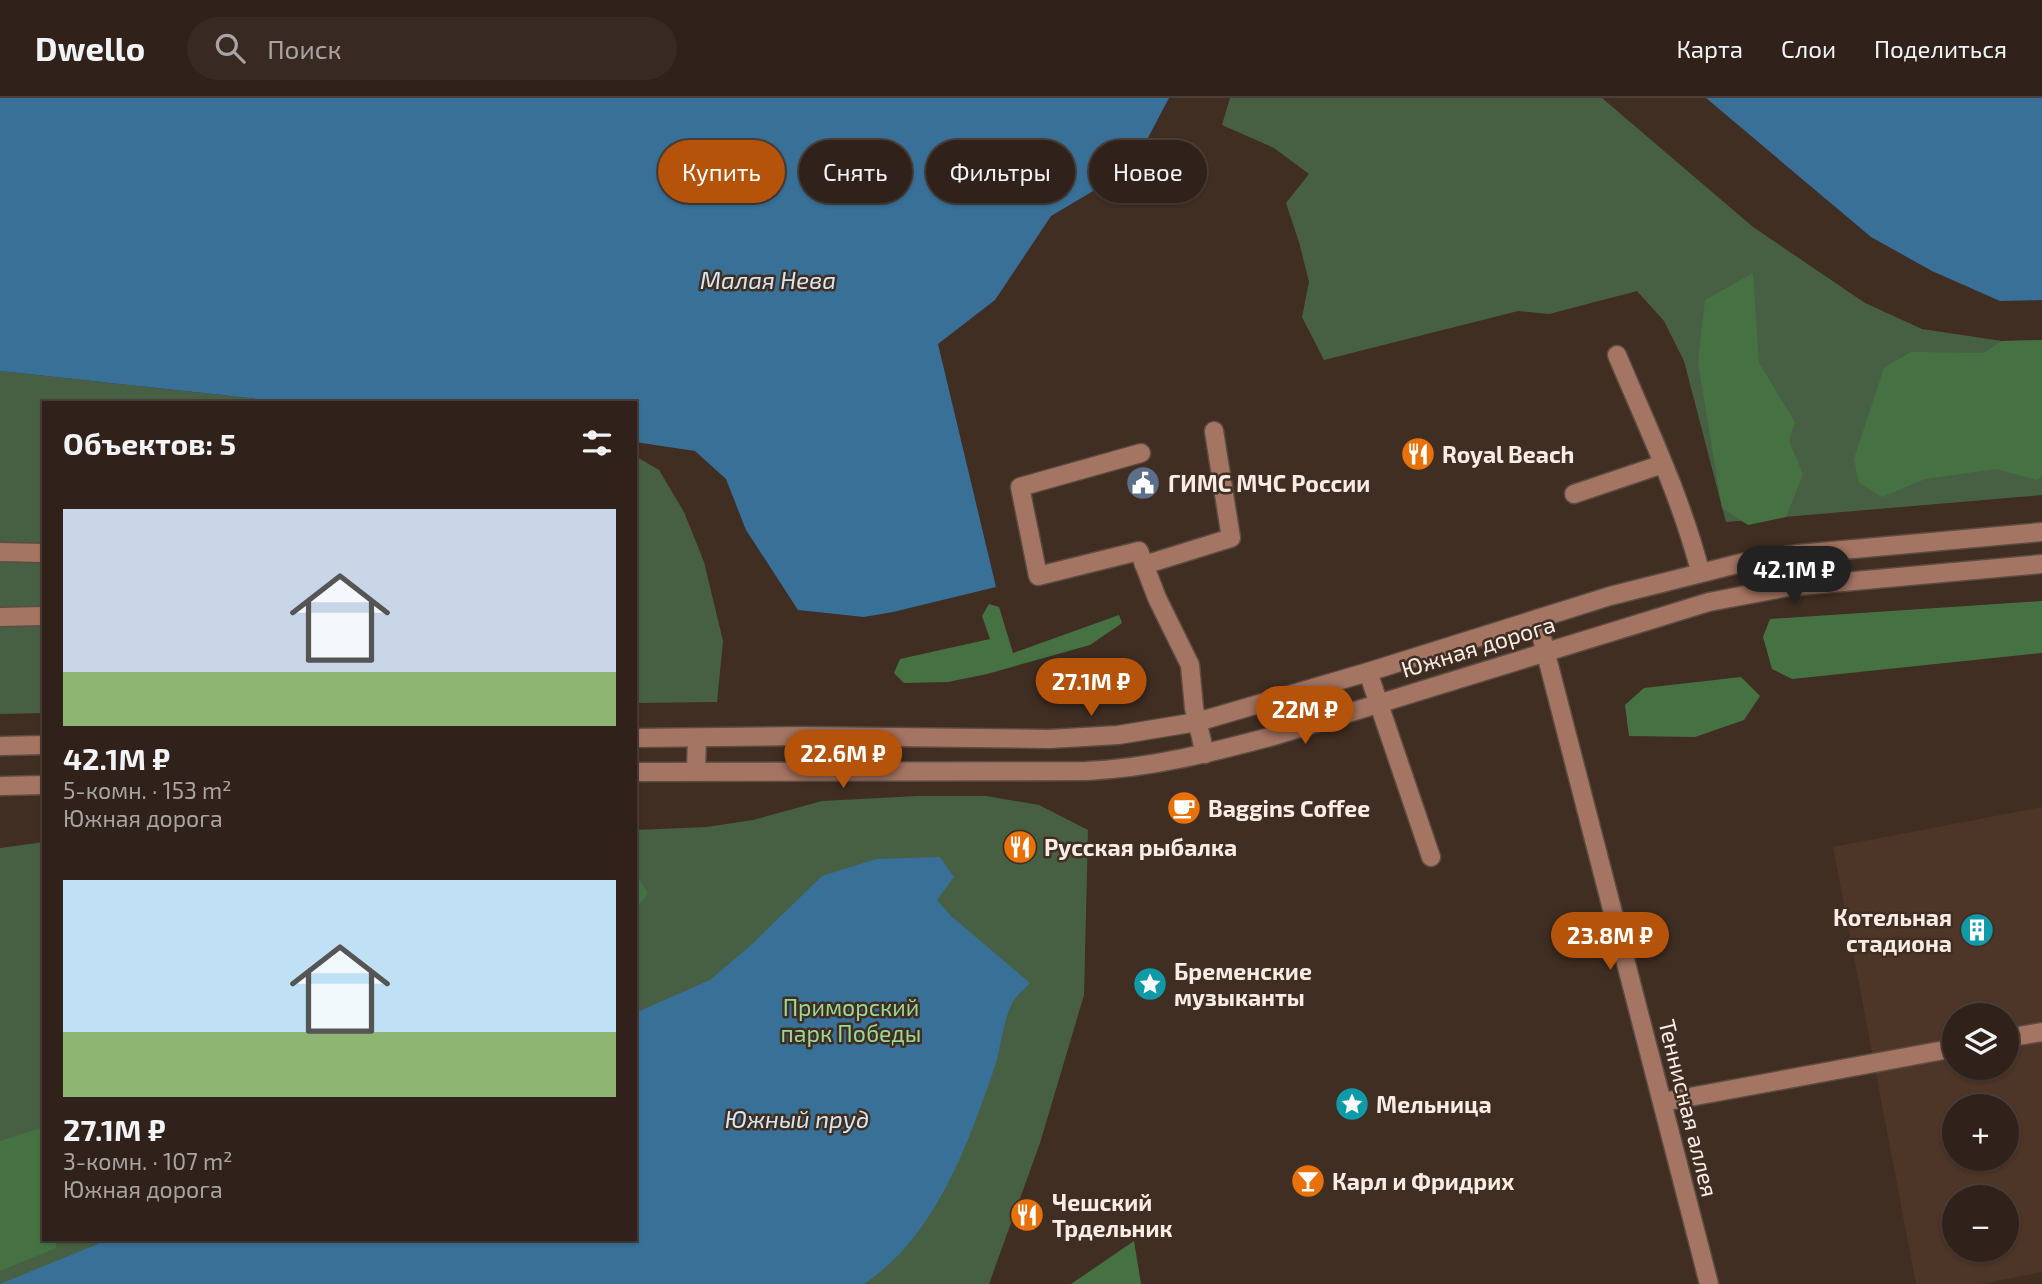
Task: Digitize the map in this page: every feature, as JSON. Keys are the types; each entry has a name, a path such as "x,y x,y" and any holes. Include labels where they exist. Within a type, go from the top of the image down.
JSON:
{"street":[{"path":"1617,355 1663,464 1693,544 1700,571"},
{"path":"1144,565 1231,538 1214,431"},
{"path":"1141,453 1020,487 1038,576 1139,551 1157,598 1189,665 1197,722 1205,754"},
{"path":"1574,494 1663,464"},
{"name":"Южная дорога","path":"637,738 1086,738 1197,722 1700,571 1798,554 2042,531"},
{"path":"0,552 42,553"},
{"name":"Южная дорога","path":"637,772 1130,769 1205,754 1709,602 1775,590 1880,577 2042,564"},
{"path":"0,617 42,616"},
{"name":"Теннисная аллея","path":"1537,619 1709,1284"},
{"path":"1368,672 1431,857"},
{"path":"696,771 697,738"},
{"path":"0,746 42,745"},
{"path":"0,786 42,785"},
{"path":"2019,1036 2042,1032"},
{"path":"1663,1102 1942,1050"}],"shaded area":[{"path":"2042,807 2042,1272 1981,1284 1916,1284 1833,847"}],"green space":[{"path":"1230,98 1602,98 1753,227 1865,303 1922,329 2002,341 2042,340 2042,495 1726,522 1684,361 1664,321 1637,291 1549,314 1518,311 1324,360 1302,317 1309,282 1286,203 1309,174 1274,148 1222,125"},
{"path":"1753,273 1759,363 1795,422 1789,441 1803,474 1786,517 1748,525 1722,508 1698,362 1705,300"},
{"path":"2042,340 2042,476 2037,480 1996,469 1925,479 1882,497 1859,483 1854,459 1884,368 1911,352 1984,353 2002,341"},
{"path":"0,371 276,401 42,401 42,713 0,714"},
{"path":"637,457 659,470 684,512 704,562 723,641 717,702 637,703"},
{"path":"2042,601 2042,653 1792,679 1772,669 1763,637 1770,619"},
{"path":"989,604 999,607 1013,653 1119,615 1122,623 1090,645 987,674 948,682 904,683 894,673 900,659 990,639 982,616"},
{"path":"1741,677 1760,696 1744,720 1695,737 1629,736 1625,705 1644,688"},
{"name":"Приморский парк Победы","path":"917,796 986,796 1039,805 1088,830 1084,995 1040,1143 989,1284 0,1284 0,848 42,842 42,1241 637,1241 637,830 707,827 753,820 822,801"},
{"path":"637,875 648,894 637,907"},
{"path":"42,1128 42,1241 57,1241 56,1248 0,1271 0,1141"},
{"path":"1134,1241 1141,1284 1071,1284"}],"water":[{"name":"Малая Нева","path":"0,98 1169,98 1147,140 1089,140 1089,193 1075,202 1075,140 926,140 926,203 1073,203 1051,216 995,300 938,344 996,587 864,617 798,610 746,530 726,479 695,451 637,442 637,401 276,401 0,371"},
{"path":"1706,98 2042,98 2042,300 2000,301 1932,271 1871,237"},
{"name":"Южный пруд","path":"940,857 954,877 937,900 951,916 1030,983 1009,1010 985,1096 961,1157 946,1186 911,1241 889,1264 864,1284 0,1284 105,1241 637,1241 637,1012 710,980 750,946 822,876 876,859"}],"place":[{"name":"Royal Beach","path":"1418,454"},
{"name":"ГИМС МЧС России","path":"1143,483"},
{"name":"Baggins Coffee","path":"1184,808"},
{"name":"Русская рыбалка","path":"1020,847"},
{"name":"Котельная стадиона","path":"1977,930"},
{"name":"Бременские музыканты","path":"1150,984"},
{"name":"Мельница","path":"1352,1104"},
{"name":"Карл и Фридрих","path":"1308,1181"},
{"name":"Чешский Трдельник","path":"1027,1215"}]}
